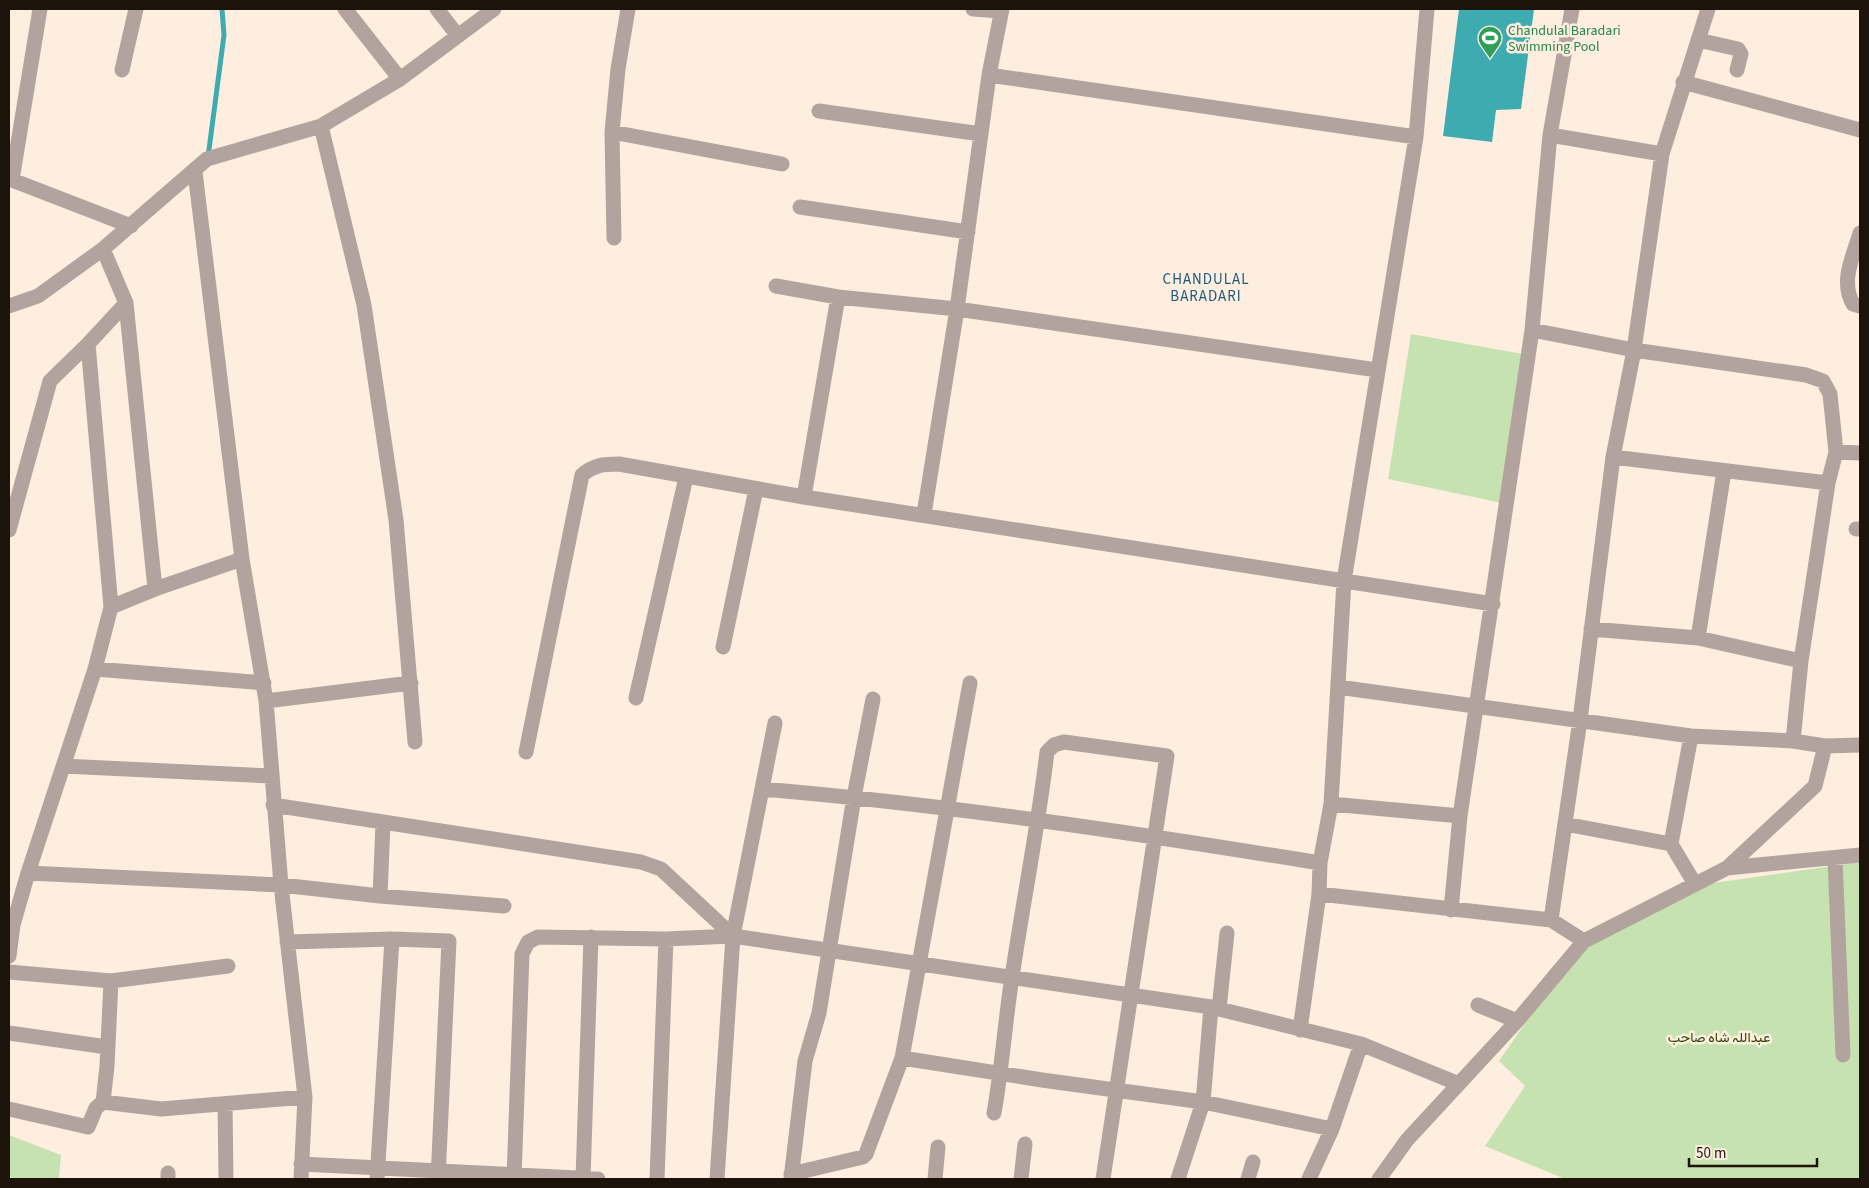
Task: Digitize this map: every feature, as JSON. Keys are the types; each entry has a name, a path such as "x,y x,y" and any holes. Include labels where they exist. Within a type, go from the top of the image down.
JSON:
{"street":[{"path":"40,9 12,180 131,226"},
{"path":"122,70 136,9"},
{"path":"345,9 400,79"},
{"path":"437,9 458,36"},
{"path":"9,306 38,296 103,249 195,172 207,159 322,126 400,79 494,9"},
{"path":"614,238 612,132 618,69 628,9"},
{"path":"924,514 957,308 989,75 1002,10 973,9"},
{"path":"1300,1030 1319,894 1320,864 1331,804 1344,582 1416,136 1427,9"},
{"path":"1451,910 1460,816 1493,604 1532,330 1550,135 1572,9"},
{"path":"1552,920 1580,720 1613,457 1634,350 1662,154 1708,9"},
{"path":"1698,40 1738,49 1740,54 1737,70"},
{"path":"989,75 1416,136"},
{"path":"1684,82 1860,130"},
{"path":"819,111 981,134"},
{"path":"322,126 364,305 396,520 415,742"},
{"path":"612,132 782,164"},
{"path":"1550,135 1662,154"},
{"path":"195,172 242,559 266,701 273,805 305,1097 301,1179"},
{"path":"800,207 968,232"},
{"path":"1860,233 1846,279 1847,293 1853,304 1860,306"},
{"path":"103,249 126,303 155,589"},
{"path":"776,286 838,297 957,308 1377,370"},
{"path":"804,498 838,297"},
{"path":"9,530 50,381 126,303"},
{"path":"1532,330 1634,350 1806,375 1822,381 1830,394 1836,452 1828,483 1801,661 1793,741"},
{"path":"9,952 13,925 28,872 96,669 111,607 88,344"},
{"path":"1836,452 1860,453"},
{"path":"1613,457 1828,483"},
{"path":"526,752 582,475 592,466 619,464 804,498 924,514 1344,582 1493,604"},
{"path":"1698,638 1724,471"},
{"path":"636,698 686,476"},
{"path":"723,647 756,489"},
{"path":"111,607 155,589 242,559"},
{"path":"1591,629 1698,638 1801,661"},
{"path":"96,669 264,683"},
{"path":"266,701 410,683"},
{"path":"873,699 854,797 819,1012 805,1061 791,1176 856,1160 866,1154 902,1058 970,683"},
{"path":"1338,687 1691,736 1793,741 1825,746 1860,745"},
{"path":"717,1179 733,936 775,723"},
{"path":"1691,736 1671,844 1695,884"},
{"path":"994,1113 1001,1074 1012,978 1039,821 1047,752 1054,745 1064,742 1167,756 1130,994 1104,1179"},
{"path":"1379,1179 1407,1140 1517,1021 1584,941 1727,868 1815,786 1825,746"},
{"path":"63,766 271,776"},
{"path":"762,788 854,797 1039,821 1155,837 1320,864"},
{"path":"1331,804 1460,816"},
{"path":"273,805 648,864 665,872 733,936"},
{"path":"380,896 383,823"},
{"path":"1565,824 1671,844"},
{"path":"1727,868 1860,855"},
{"path":"1835,858 1844,1055"},
{"path":"28,872 281,885 380,896 504,906"},
{"path":"1319,894 1552,920 1584,941"},
{"path":"1178,1179 1203,1102 1227,933"},
{"path":"514,1177 522,954 528,942 538,937 666,939 733,936 1130,994 1215,1008 1361,1044 1459,1084"},
{"path":"301,1164 378,1173 588,1179 587,1111 591,937"},
{"path":"287,942 392,939 449,941 439,1175"},
{"path":"378,1173 392,939"},
{"path":"657,1179 666,939"},
{"path":"9,972 111,981 228,966"},
{"path":"9,1109 88,1126 96,1108 103,1102 111,981"},
{"path":"1478,1005 1517,1021"},
{"path":"9,1033 107,1047"},
{"path":"1309,1179 1332,1129 1361,1044"},
{"path":"902,1058 1117,1091 1203,1102 1332,1129"},
{"path":"103,1102 161,1109 305,1097"},
{"path":"225,1104 226,1179"},
{"path":"1021,1179 1025,1144"},
{"path":"935,1179 938,1147"},
{"path":"1248,1179 1253,1162"}],"green space":[{"path":"1411,334 1529,355 1502,503 1388,479"},
{"name":"عبداللہ شاہ صاحب","path":"1860,862 1859,1179 1565,1179 1485,1146 1525,1086 1499,1061 1559,974 1588,944 1713,883"},
{"path":"9,1135 61,1155 59,1179 9,1179"}],"water":[{"name":"Chandulal Baradari Swimming Pool","path":"1459,9 1534,9 1521,109 1496,110 1492,142 1443,136"}],"waterway":[{"path":"208,157 224,35 222,9"}],"place":[{"name":"Chandulal Baradari Swimming Pool","path":"1490,59"}],"district":[{"name":"CHANDULAL BARADARI","path":"1206,288"}]}
